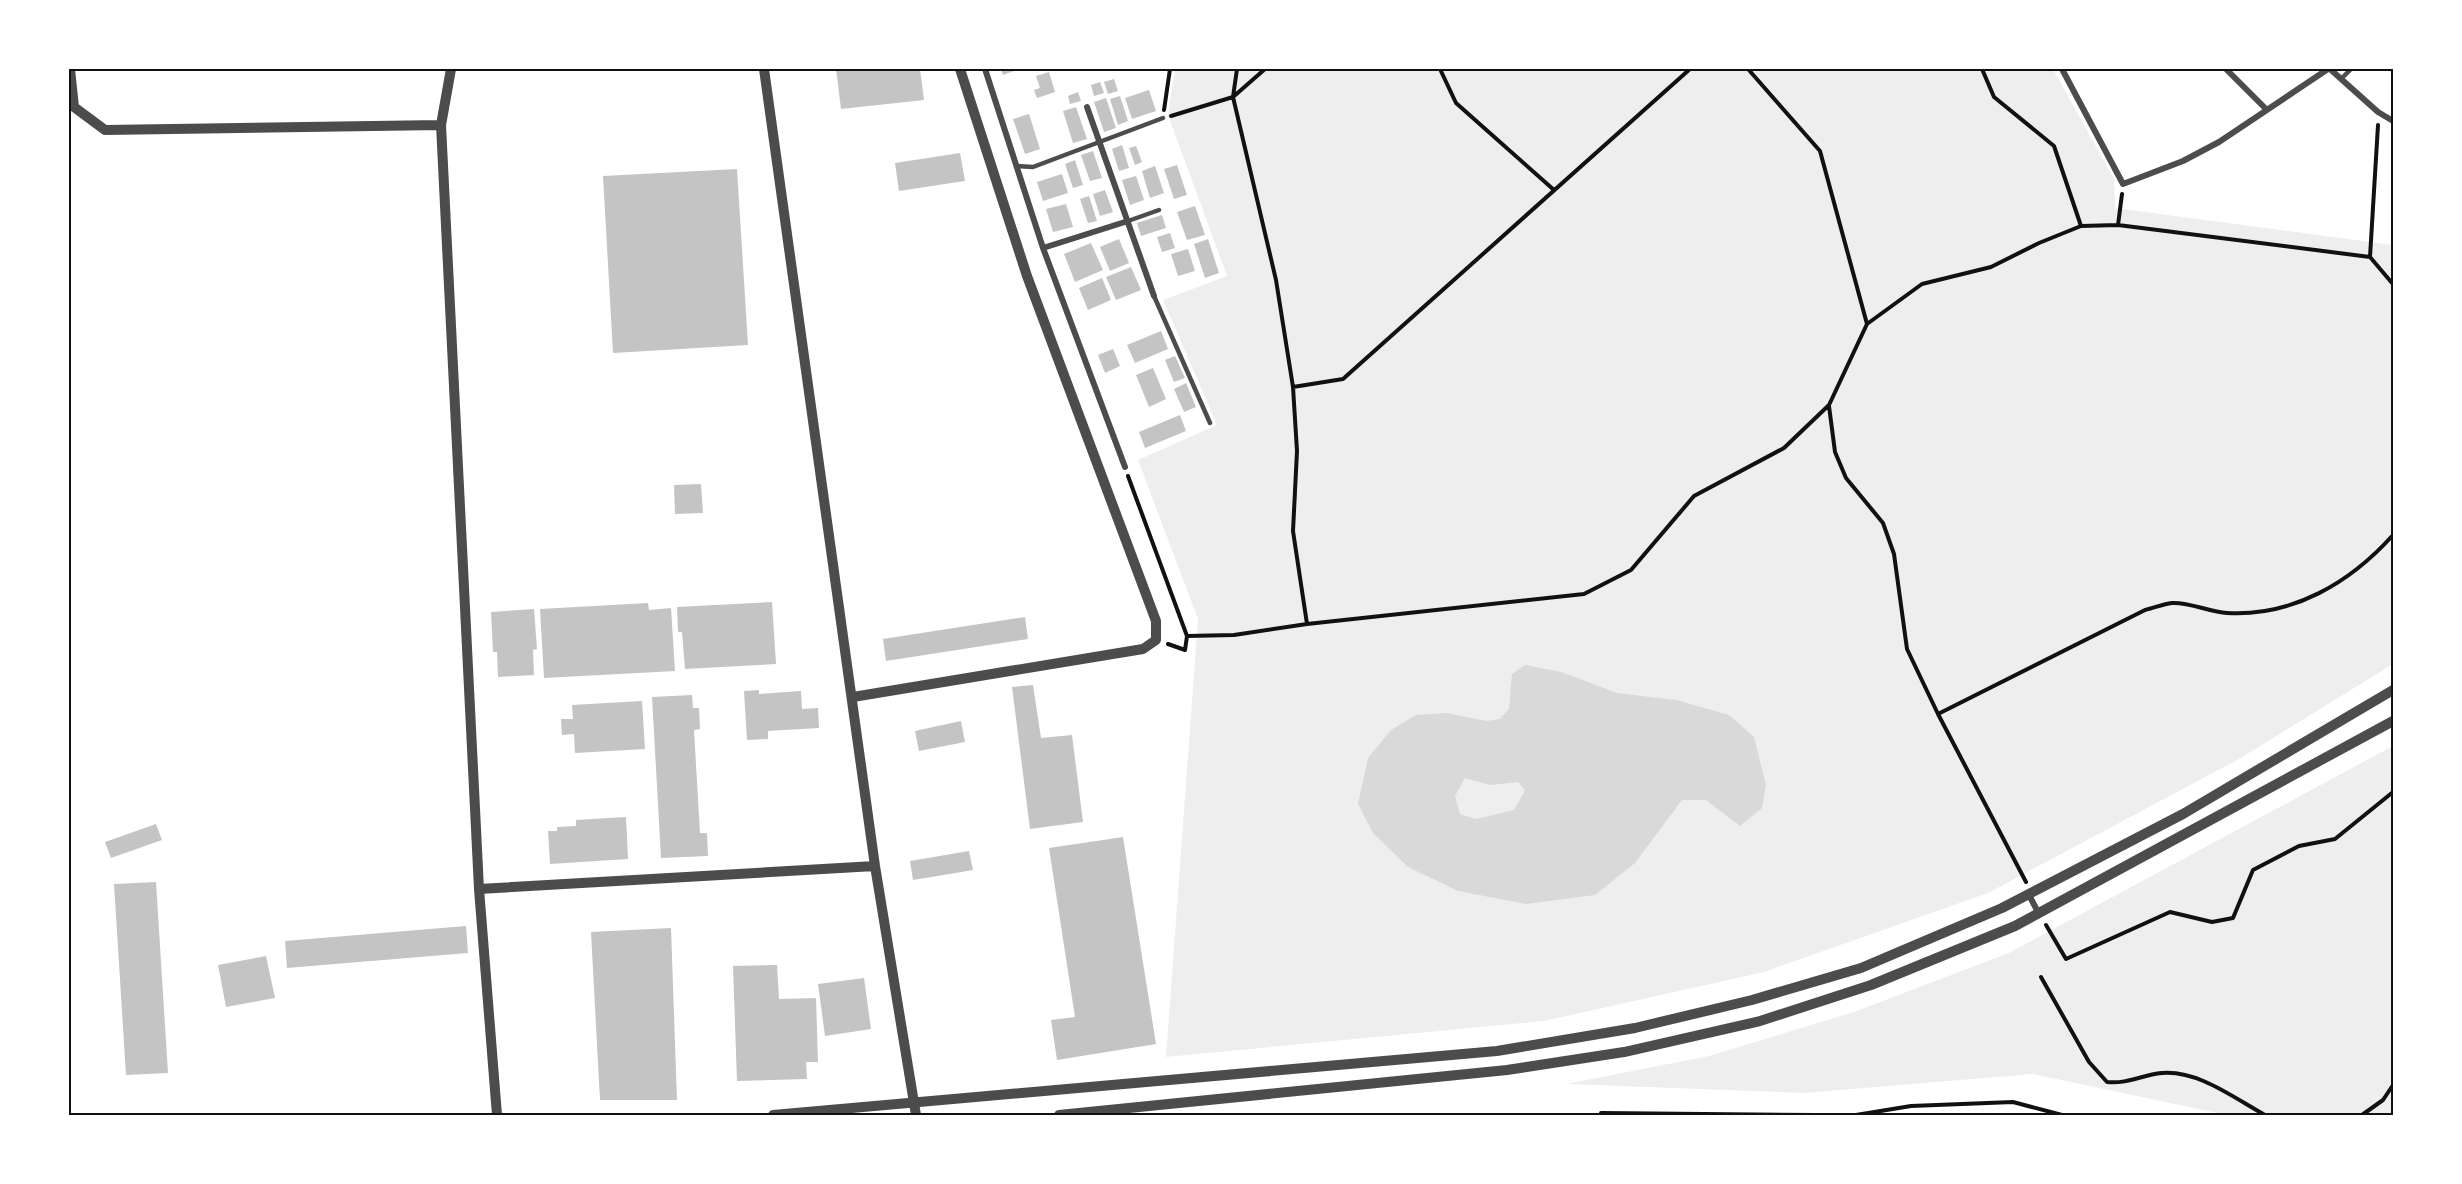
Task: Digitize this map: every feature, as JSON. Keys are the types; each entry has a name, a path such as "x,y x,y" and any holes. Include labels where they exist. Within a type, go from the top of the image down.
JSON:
{"street":[{"path":"70,69 74,107 105,130 441,125"},
{"path":"451,69 441,125 479,889 497,1115"},
{"path":"764,69 785,234 853,697 875,866 915,1110"},
{"path":"853,697 1143,649 1156,640 1156,621 1027,276 960,69"},
{"path":"985,69 1043,248 1125,467"},
{"path":"2062,69 2123,184 2183,161 2218,142 2329,69 2379,112 2393,121"},
{"path":"2226,69 2267,110"},
{"path":"1088,108 1154,297"},
{"path":"1043,248 1128,221"},
{"path":"773,1115 915,1110 1497,1051 1635,1028 1752,1000 1861,968 2029,895 2183,814 2393,690"},
{"path":"1059,1115 1507,1070 1624,1052 1760,1021 1871,985 2015,926 2393,721"},
{"path":"479,889 875,866"},
{"path":"2029,895 2039,914"}],"lane":[{"path":"2341,79 2351,69"},
{"path":"1016,166 1033,167 1163,118"},
{"path":"1128,221 1159,210"},
{"path":"1154,297 1210,423"}],"path":[{"path":"1170,69 1163,118 1233,97 1264,69"},
{"path":"1237,69 1233,97 1276,280 1293,387 1297,451 1293,531 1306,624"},
{"path":"1440,69 1456,103 1554,190"},
{"path":"1293,387 1343,379 1690,69"},
{"path":"1748,69 1820,151 1867,324"},
{"path":"1982,69 1994,97 2054,146 2081,226"},
{"path":"2379,112 2370,256 2393,284"},
{"path":"2118,225 2123,184"},
{"path":"1187,636 1234,635 1306,624 1584,594 1631,570 1694,496 1784,448 1828,405 1867,324 1922,284 1991,267 2081,226 2118,225 2370,256"},
{"path":"1828,405 1835,452 1846,478 1883,523 1894,554 1907,649 1938,714 2025,878 2029,895"},
{"path":"1125,467 1187,636 1185,650 1156,640"},
{"path":"1938,714 2145,610 2174,603 2227,613 2262,610 2300,602 2340,583 2372,558 2393,534"},
{"path":"2039,914 2066,959 2170,912 2212,922 2233,918 2253,870 2300,846 2335,839 2393,792"},
{"path":"2041,977 2089,1062 2107,1082 2124,1083 2161,1073 2185,1074 2265,1115"},
{"path":"2362,1115 2383,1100 2393,1085"},
{"path":"1856,1115 1911,1106 2013,1102 2062,1115"},
{"path":"1601,1113 1815,1115"}],"shaded area":[{"path":"1175,69 2053,69 2114,179 2115,208 2393,245 2393,664 2239,759 1988,893 1764,972 1544,1021 1166,1057 1198,619 1138,460 1217,425 1163,300 1227,276 1168,115"},
{"path":"1525,665 1561,672 1617,693 1676,700 1729,715 1754,737 1766,785 1762,808 1740,826 1706,800 1682,800 1635,863 1595,895 1526,904 1458,891 1408,867 1373,833 1358,804 1368,758 1391,730 1416,715 1447,713 1486,721 1500,719 1509,709 1512,674","holes":["1465,778 1490,785 1518,782 1525,790 1514,810 1476,819 1460,814 1455,796"]},
{"path":"2393,746 2393,1115 2227,1115 2033,1074 1804,1093 1566,1084 1709,1056 1854,1012 2009,953"}],"building":[{"path":"836,69 920,69 924,100 841,109"},
{"path":"1001,69 1019,69 1003,75"},
{"path":"1049,72 1055,92 1037,98 1034,90 1040,88 1036,76"},
{"path":"1114,79 1118,91 1108,94 1104,82"},
{"path":"1100,82 1104,93 1094,96 1091,85"},
{"path":"1149,90 1156,111 1132,119 1125,98"},
{"path":"1078,92 1081,101 1070,104 1068,96"},
{"path":"1120,96 1128,121 1118,125 1110,99"},
{"path":"1106,98 1116,128 1104,132 1094,102"},
{"path":"1076,107 1087,139 1073,143 1063,111"},
{"path":"1029,114 1040,149 1025,154 1013,119"},
{"path":"1122,145 1129,168 1119,171 1112,149"},
{"path":"1136,146 1142,162 1135,165 1129,148"},
{"path":"1093,151 1102,178 1090,181 1081,155"},
{"path":"960,153 965,181 899,191 895,163"},
{"path":"1075,160 1083,185 1073,188 1065,164"},
{"path":"1177,165 1187,195 1174,199 1164,169"},
{"path":"1155,166 1164,193 1150,198 1142,171"},
{"path":"737,169 748,345 613,353 603,176"},
{"path":"1062,174 1068,193 1043,201 1037,182"},
{"path":"1136,176 1144,200 1130,205 1122,180"},
{"path":"1105,190 1113,212 1100,216 1093,194"},
{"path":"1089,196 1097,221 1088,223 1080,199"},
{"path":"1066,204 1073,227 1053,232 1046,209"},
{"path":"1195,206 1205,235 1187,240 1177,212"},
{"path":"1162,215 1166,228 1141,236 1137,223"},
{"path":"1170,233 1175,248 1162,252 1157,237"},
{"path":"1119,239 1129,263 1110,271 1100,247"},
{"path":"1208,239 1219,273 1205,278 1194,244"},
{"path":"1091,243 1103,270 1075,282 1064,254"},
{"path":"1188,249 1195,271 1178,276 1171,254"},
{"path":"1131,267 1141,290 1116,300 1106,277"},
{"path":"1102,278 1111,300 1088,310 1079,288"},
{"path":"1161,331 1168,349 1135,363 1127,345"},
{"path":"1113,349 1120,366 1105,373 1098,355"},
{"path":"1175,356 1185,378 1174,382 1165,360"},
{"path":"1153,368 1166,399 1149,407 1136,375"},
{"path":"1186,383 1196,407 1184,412 1174,389"},
{"path":"1180,415 1186,431 1145,448 1139,432"},
{"path":"701,484 703,513 675,514 674,485"},
{"path":"772,602 776,664 685,669 682,632 678,632 677,607"},
{"path":"648,603 649,610 671,608 675,671 544,678 540,609"},
{"path":"534,609 537,649 533,650 534,675 498,677 497,652 493,652 491,612"},
{"path":"1025,617 1028,639 886,661 883,639"},
{"path":"1033,685 1041,738 1072,735 1083,822 1030,829 1012,687"},
{"path":"759,690 759,694 801,691 802,709 818,708 819,728 768,731 768,739 747,740 744,691"},
{"path":"692,695 693,708 699,708 700,729 694,730 700,833 707,833 708,856 661,858 652,697"},
{"path":"642,701 645,749 575,753 574,734 562,735 561,719 573,719 572,705"},
{"path":"961,721 965,742 919,751 915,731"},
{"path":"626,817 628,859 550,864 548,831 557,831 557,827 576,826 576,820"},
{"path":"156,824 162,840 111,858 105,842"},
{"path":"1123,837 1156,1044 1057,1060 1051,1020 1075,1017 1049,848"},
{"path":"969,851 973,870 913,880 910,861"},
{"path":"156,882 168,1073 126,1075 114,884"},
{"path":"466,926 468,953 287,968 285,941"},
{"path":"671,928 677,1100 600,1100 591,932"},
{"path":"266,956 275,998 226,1007 218,965"},
{"path":"777,965 779,999 816,998 818,1062 806,1062 807,1079 737,1081 733,966"},
{"path":"864,978 871,1029 825,1036 818,984"}]}
